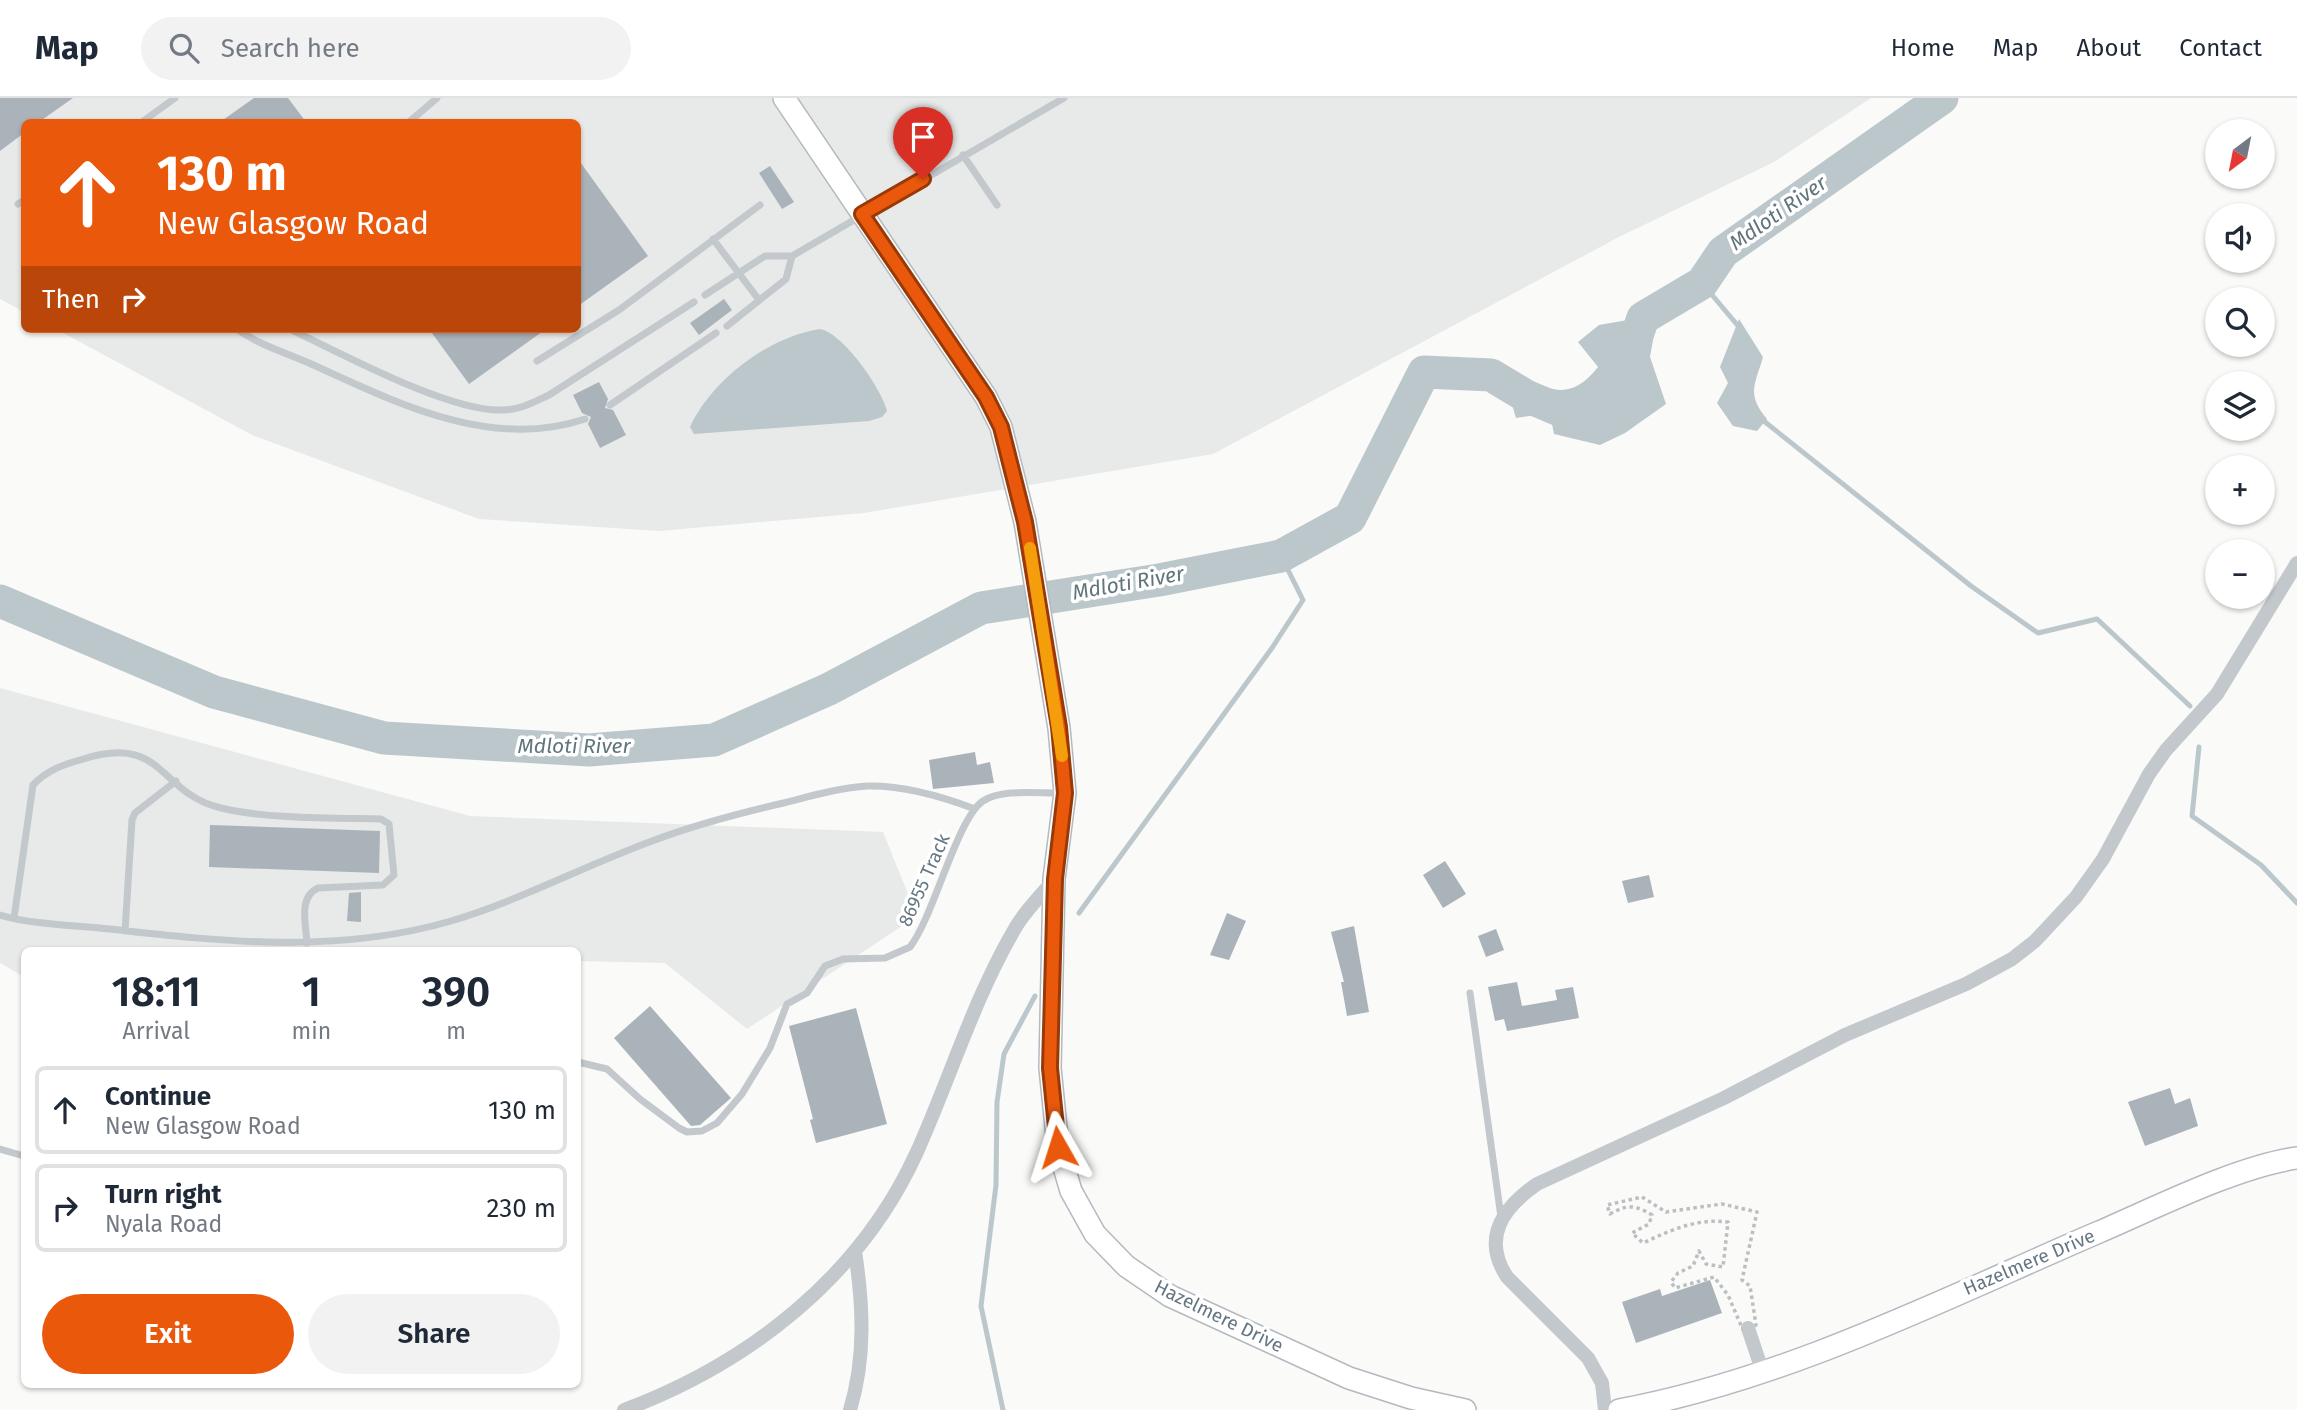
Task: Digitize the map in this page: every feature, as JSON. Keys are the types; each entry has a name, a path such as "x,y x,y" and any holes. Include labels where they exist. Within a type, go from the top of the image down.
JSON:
{"street":[{"name":"Hazelmere Drive","path":"784,98 986,397 1001,427 1025,522 1059,727 1065,793 1055,879 1050,1068 1058,1147 1071,1191 1095,1234 1126,1266 1170,1296 1349,1378 1410,1398 1465,1410"},
{"path":"1605,1410 1602,1383 1588,1358 1507,1277 1497,1262 1495,1243 1501,1221 1513,1200 1537,1184 1724,1098 1845,1035 1966,984 2012,959 2035,941 2076,897 2103,859 2149,774 2166,750 2217,694 2297,563"},
{"path":"624,1410 690,1383 747,1350 799,1309 855,1251 883,1212 915,1156 990,978 1018,923 1055,879"},
{"name":"Hazelmere Drive","path":"1619,1410 1647,1408 1762,1373 2189,1194 2297,1158"},
{"path":"850,1410 861,1371 863,1332 855,1251"},
{"path":"1748,1328 1762,1373"}],"lane":[{"path":"146,119 175,98"},
{"path":"413,119 438,98"},
{"path":"705,295 765,256 792,256 1064,98"},
{"path":"963,155 997,205"},
{"path":"537,361 619,310 760,205"},
{"path":"713,239 759,300"},
{"path":"727,326 786,279 792,256"},
{"path":"299,333 459,404 503,410 524,407 549,395 694,303"},
{"path":"246,333 360,386 451,421 485,428 515,430 559,427 585,419"},
{"path":"610,405 716,333"},
{"path":"14,918 31,793 39,778 86,758 126,752 150,759 198,800 225,810 381,818 389,824 394,875 383,885 318,888 310,892 305,899 307,943"},
{"path":"125,931 132,820 135,813 176,781"},
{"path":"0,915 223,943 350,941 449,921 505,903 652,841 722,818 840,789 869,786 908,789 975,809 984,801 999,796 1065,793"},
{"name":"86955 Track","path":"581,1063 607,1069 656,1112 688,1132 702,1131 717,1123 755,1073 770,1048 787,1004 807,993 825,966 843,959 885,958 910,947 975,809"},
{"path":"1470,993 1501,1221"},
{"path":"0,1149 21,1155"}],"path":[{"path":"1643,1197 1666,1212 1722,1204 1757,1212 1742,1280 1750,1286 1756,1325 1748,1328 1742,1330 1728,1295 1714,1277 1675,1288 1671,1282 1678,1273 1693,1266 1699,1251 1706,1264 1723,1267 1728,1222 1698,1222 1677,1227 1643,1242 1632,1233 1649,1224 1652,1215 1638,1206 1623,1206 1610,1214 1607,1205 1643,1197"}],"shaded area":[{"path":"0,98 1871,98 1774,162 1617,238 1213,454 864,513 659,531 479,519 252,435 63,333 581,333 581,119 21,119 21,310 0,299"},
{"path":"1639,318 1654,334 1650,357 1666,404 1625,433 1600,445 1554,434 1551,419 1543,414 1516,418 1511,401 1525,378 1546,387 1564,390 1581,384 1598,367 1578,342 1599,325"},
{"path":"1739,319 1763,357 1755,382 1754,396 1767,419 1757,431 1733,426 1717,403 1728,383 1720,367"},
{"path":"820,329 839,340 870,376 887,411 882,417 869,421 694,434 690,427 712,393 727,377 762,351 781,341"},
{"path":"0,688 470,816 883,832 917,916 747,1029 665,963 581,961 581,947 21,947 21,975 0,963"}],"building":[{"path":"0,98 73,98 43,119 21,119 21,135 0,151"},
{"path":"254,98 288,98 304,119 224,119"},
{"path":"581,163 648,256 581,304"},
{"path":"770,166 794,202 782,209 759,173"},
{"path":"724,299 732,310 699,335 690,323"},
{"path":"432,333 540,333 469,384"},
{"path":"599,382 608,399 605,408 613,410 626,435 600,448 588,424 591,417 582,413 573,395"},
{"path":"975,752 977,765 990,762 994,783 933,789 929,760"},
{"path":"210,825 380,831 379,873 209,867"},
{"path":"1445,861 1466,894 1443,908 1423,875"},
{"path":"1649,875 1654,897 1628,903 1622,881"},
{"path":"361,892 361,922 347,921 349,893"},
{"path":"1227,913 1246,921 1229,960 1210,955"},
{"path":"1354,926 1369,1012 1347,1016 1341,982 1344,982 1331,932"},
{"path":"1496,929 1504,950 1486,957 1478,936"},
{"path":"1517,982 1522,1006 1557,1000 1555,990 1573,987 1579,1018 1507,1031 1504,1019 1495,1021 1488,987"},
{"path":"650,1006 731,1098 700,1125 691,1126 614,1038"},
{"path":"856,1008 887,1124 816,1143 810,1120 813,1119 789,1026"},
{"path":"2170,1088 2175,1104 2190,1098 2198,1126 2145,1146 2128,1102"},
{"path":"1710,1280 1722,1313 1636,1343 1622,1302 1660,1289 1662,1296"}],"waterway":[{"name":"Mdloti River","path":"1627,364 1643,318 1702,283 1723,252 1942,98"},
{"path":"1702,283 1739,327"},
{"name":"Mdloti River","path":"0,601 214,692 384,738 589,750 714,740 829,689 981,608 1159,580 1281,556 1350,518 1424,372 1491,375 1526,396 1557,409"},
{"path":"1760,418 1971,586 2038,633 2097,619 2190,706"},
{"path":"1079,913 1272,648 1303,600 1281,556"},
{"path":"2199,747 2192,816 2261,865 2297,903"},
{"path":"1003,1410 981,1306 996,1185 997,1102 1004,1054 1035,996"}],"slow traffic":[{"path":"1030,548 1062,756"}],"route":[{"path":"923,179 862,214 986,397 1001,427 1011,459 1025,522 1059,727 1065,793 1055,879 1050,1068 1058,1147"}]}
